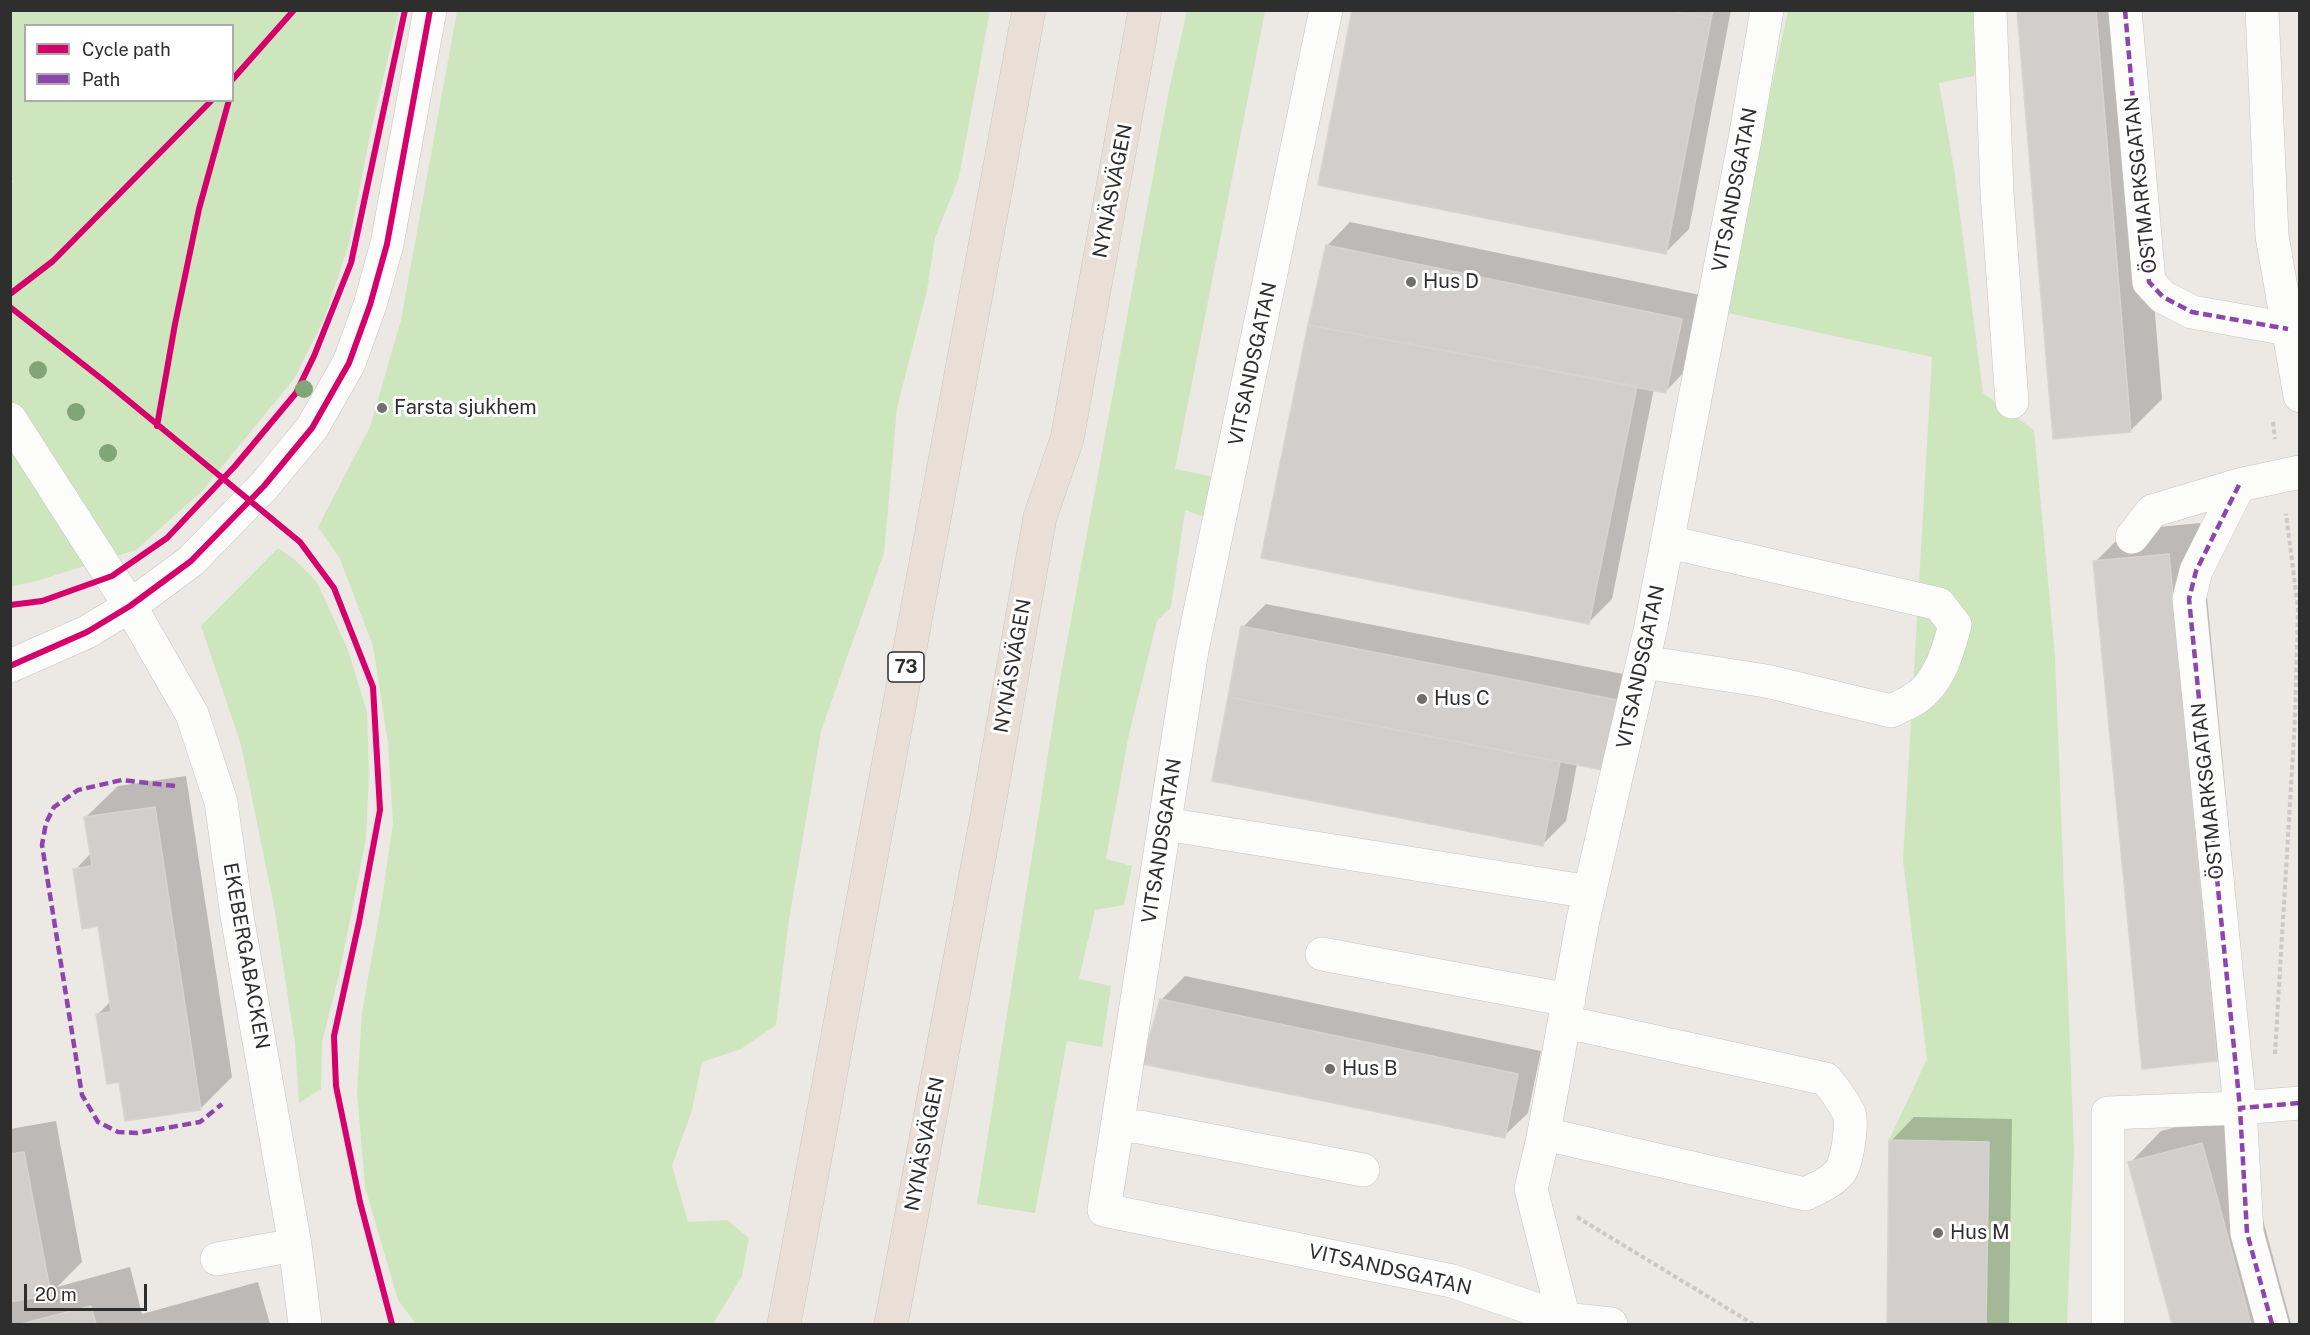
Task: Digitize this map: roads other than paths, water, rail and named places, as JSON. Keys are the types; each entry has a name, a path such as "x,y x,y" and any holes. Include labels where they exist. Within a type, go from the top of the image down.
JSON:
{"highway":[{"name":"73","path":"784,1324 1029,10"},
{"name":"NYNÄSVÄGEN","path":"891,1324 987,816 1040,517 1066,440 1145,10"},
{"path":"1131,95 1156,10"}],"street":[{"path":"10,666 87,632 130,606 191,561 264,486 312,428 349,363 370,305 387,244 430,10"},
{"name":"VITSANDSGATAN","path":"1326,10 1192,650 1104,1210 1452,1281 1561,1322 1611,1324"},
{"name":"VITSANDSGATAN","path":"1561,1322 1531,1189 1543,1138 1590,892 1643,662 1745,139 1767,10"},
{"path":"1990,10 1997,192 2012,402"},
{"name":"ÖSTMARKSGATAN","path":"2125,10 2149,282 2163,297 2192,312 2288,329"},
{"path":"2262,10 2286,234 2288,329 2300,396"},
{"name":"EKEBERGABACKEN","path":"10,419 130,606 192,714 221,802 237,916 296,1245 305,1324"},
{"path":"2132,537 2152,511 2239,485 2291,474"},
{"name":"ÖSTMARKSGATAN","path":"2239,485 2196,571 2189,599 2240,1108 2247,1233 2272,1324"},
{"path":"1643,662 1766,681 1891,711 1917,697 1935,677 1946,657 1955,625 1938,604 1682,545 1666,546"},
{"path":"1165,824 1590,892"},
{"path":"1322,954 1566,1013 1584,1026 1826,1078 1850,1116 1850,1139 1842,1170 1824,1186 1805,1194 1558,1137 1543,1138"},
{"path":"2108,1324 2108,1113 2286,1104"},
{"path":"1117,1126 1140,1126 1363,1170"},
{"path":"217,1259 296,1245"}],"place":[{"name":"Hus D","path":"1411,282"},
{"name":"Farsta sjukhem","path":"382,408"},
{"name":"Hus C","path":"1422,699"},
{"name":"Hus B","path":"1330,1069"},
{"name":"Hus M","path":"1938,1233"}]}
